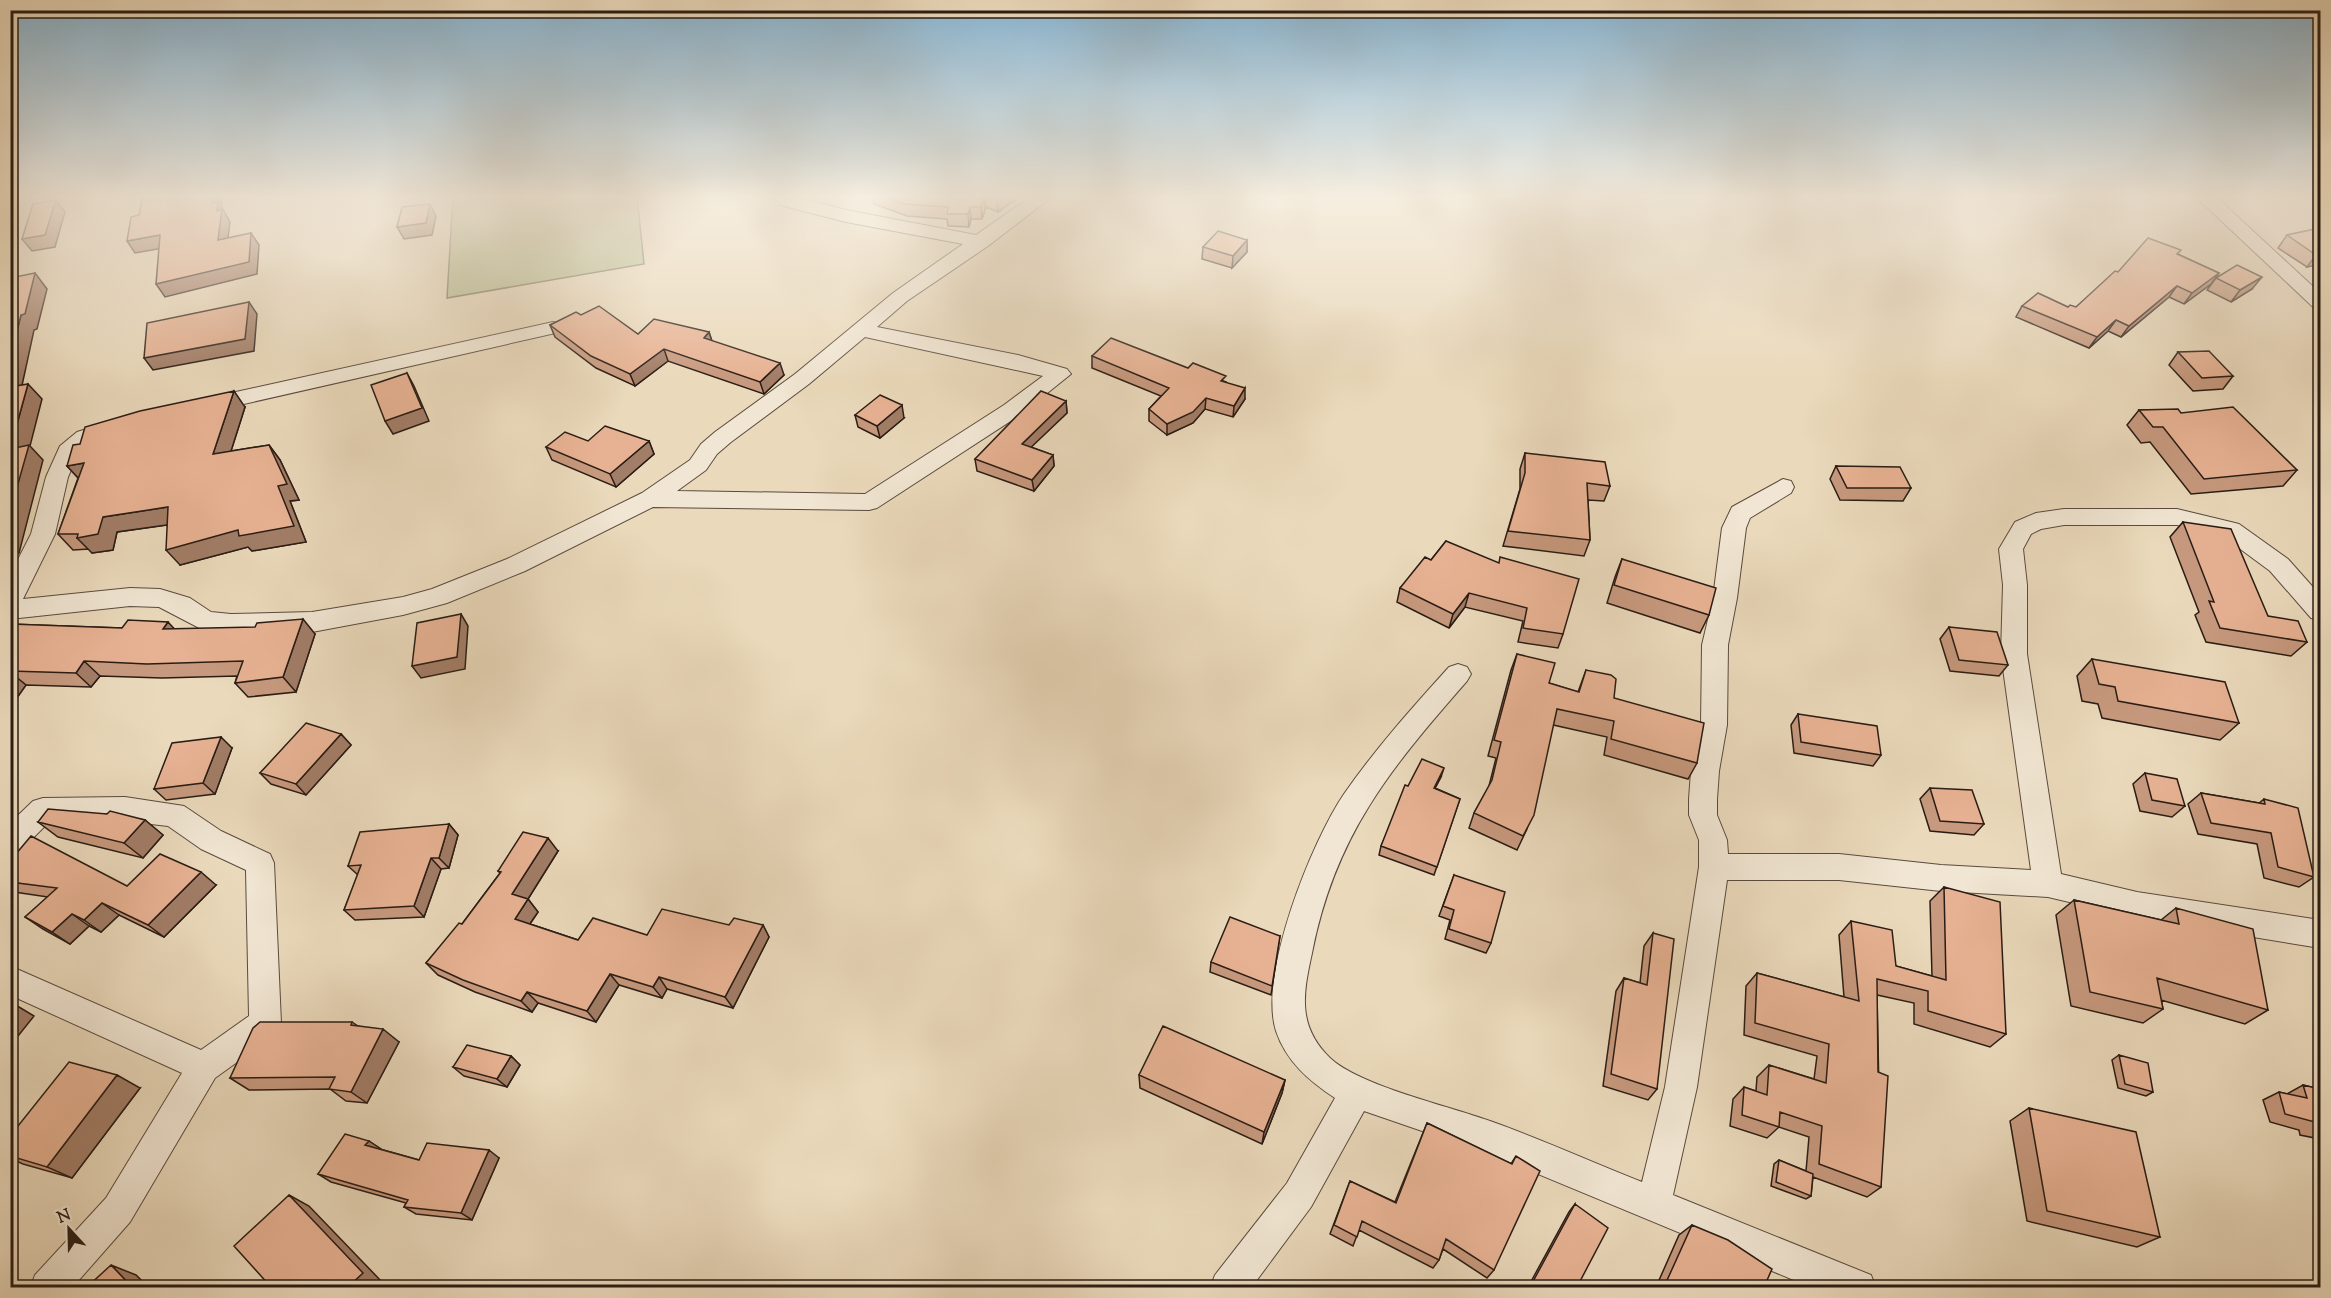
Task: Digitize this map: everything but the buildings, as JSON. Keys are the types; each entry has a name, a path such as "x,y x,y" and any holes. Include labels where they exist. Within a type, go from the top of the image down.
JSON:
{"street":[{"path":"10,610 130,597 160,598 181,605 205,621 231,624 312,622 361,616 438,596 516,565 650,499 698,465 709,449 723,437 802,379 900,297 960,257"},
{"path":"2270,257 2320,303"},
{"path":"184,410 553,328"},
{"path":"650,499 869,502 1012,410 1060,374 1018,362 861,330"},
{"path":"10,600 43,534 57,477 71,446 85,436 128,424"},
{"path":"1654,1203 1681,1087 1714,867 1713,840 1703,815 1702,799 1714,725 1715,645 1725,598 1734,528 1740,513 1783,487"},
{"path":"2048,884 2014,654 2015,585 2011,549 2023,528 2036,521 2064,517 2177,517 2231,530 2279,565 2320,610"},
{"path":"1458,674 1400,739 1353,804 1327,855 1305,911 1289,988 1292,1029 1320,1070 1356,1092 1492,1138 1858,1287"},
{"path":"10,842 44,810 125,809 174,815 211,840 260,863 265,1023 204,1067 118,1210 48,1287"},
{"path":"1714,867 1839,867 1941,878 2048,884 2137,905 2320,934"},
{"path":"10,980 204,1067"},
{"path":"1228,1287 1299,1195 1356,1092"}],"green space":[{"path":"449,257 643,257 644,264 447,298"}]}
